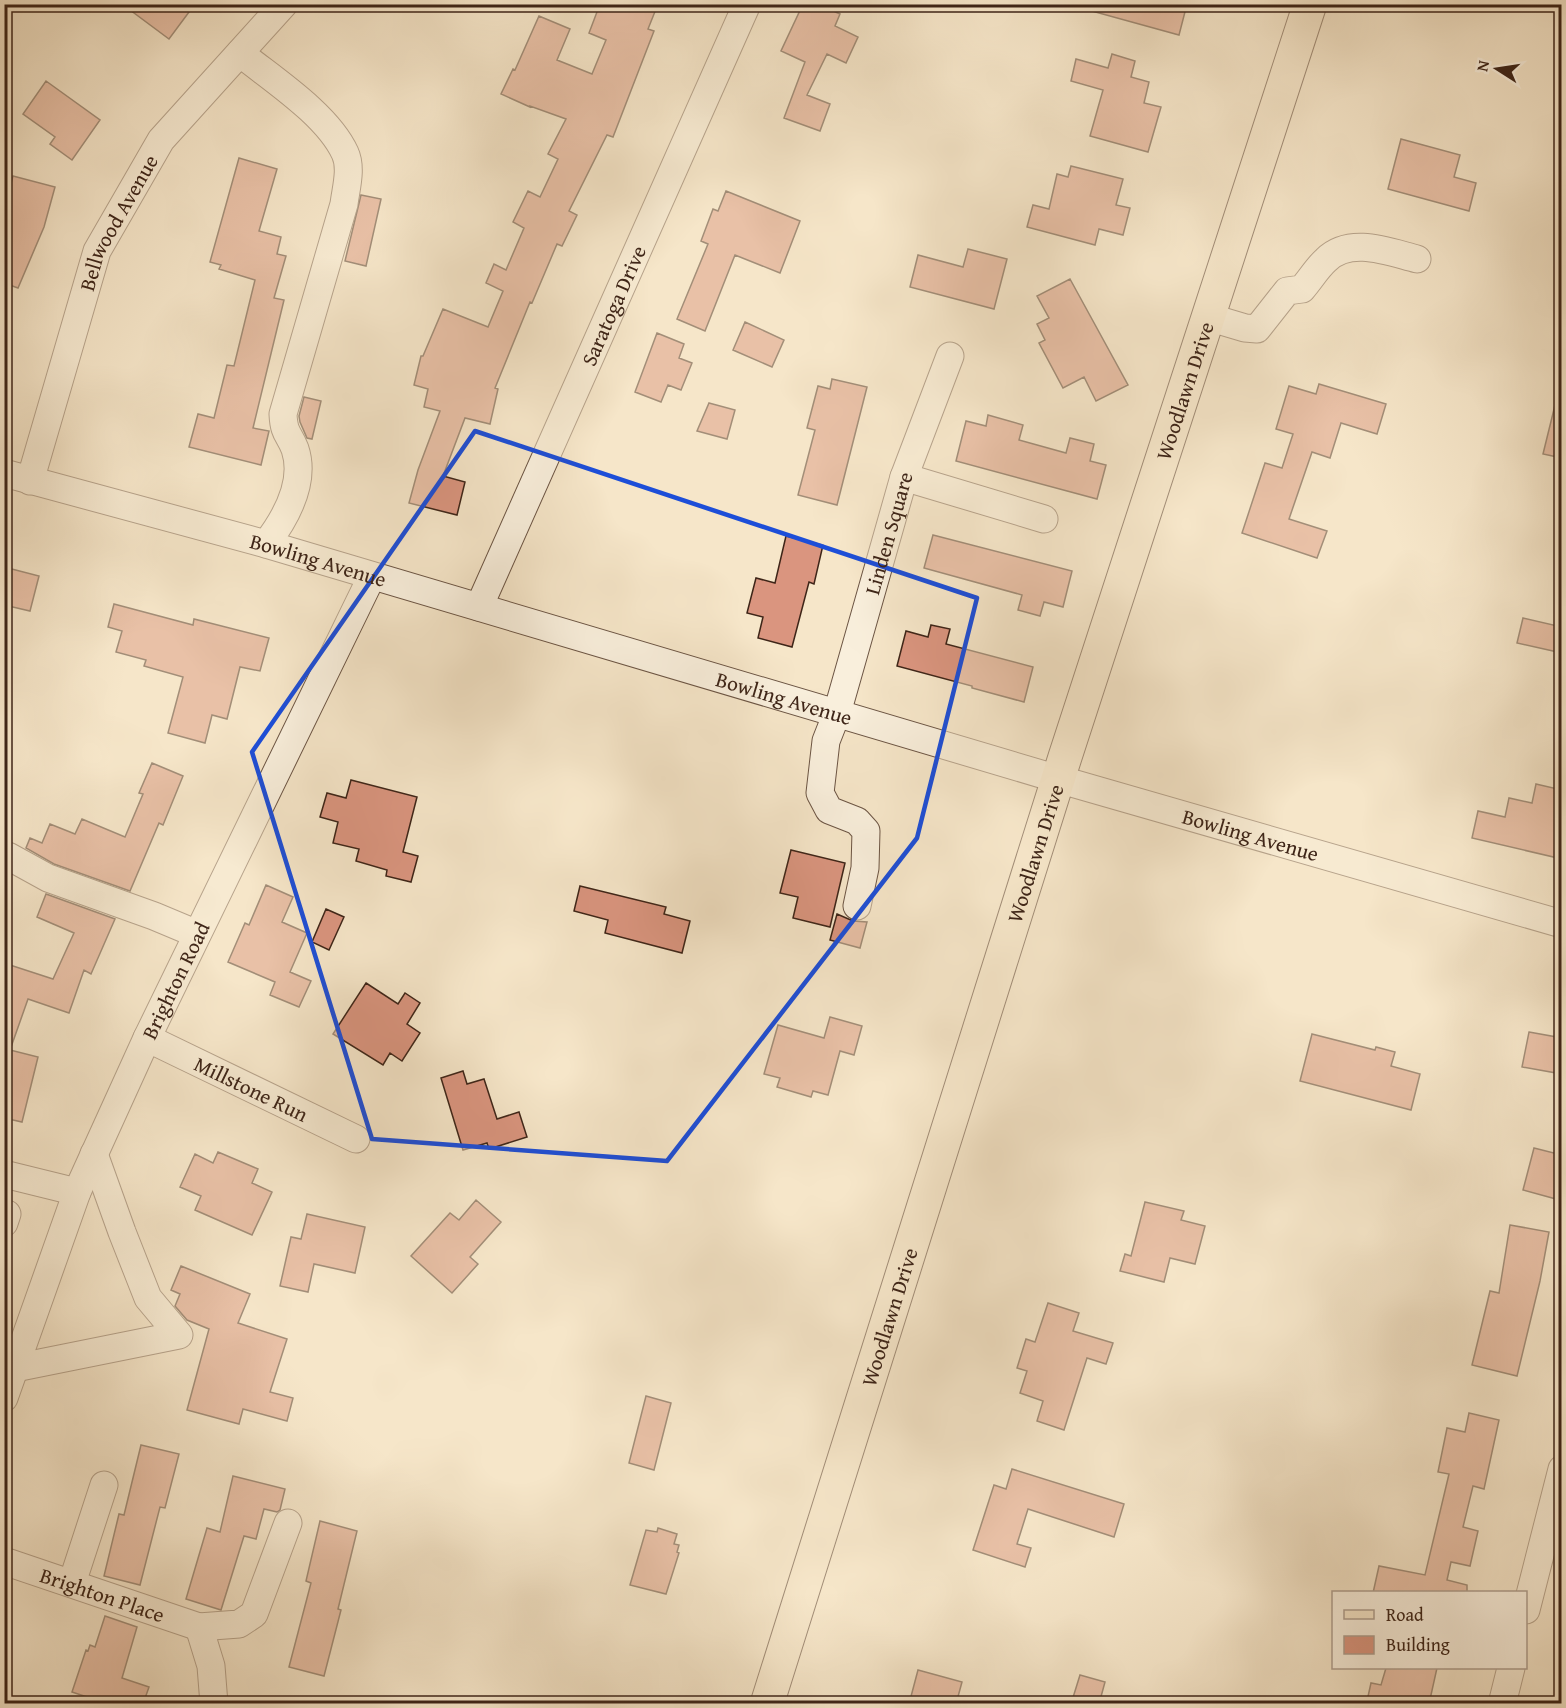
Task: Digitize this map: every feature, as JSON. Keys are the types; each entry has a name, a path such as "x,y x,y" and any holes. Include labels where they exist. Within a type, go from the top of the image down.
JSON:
{"main road":[{"name":"Woodlawn Drive","path":"767,1704 1058,779 1310,4"}],"street":[{"name":"Bellwood Avenue","path":"30,481 97,251 161,140 284,4"},
{"name":"Saratoga Drive","path":"479,608 747,4"},
{"path":"240,53 306,105 333,134 346,154 348,172 339,223 283,414 284,430 295,450 298,480 283,516 266,544"},
{"path":"1208,317 1245,328 1257,329 1287,291 1302,289 1327,258 1349,248 1360,246 1417,259"},
{"name":"Linden Square","path":"856,906 865,868 866,831 857,821 829,810 820,793 826,741 837,713 904,477 950,356"},
{"name":"Bowling Avenue","path":"4,473 266,544 1058,779 1562,924"},
{"path":"904,477 1044,519"},
{"name":"Brighton Road","path":"4,1398 77,1192 94,1154 147,1038 372,576"},
{"path":"8,856 48,879 198,934"},
{"name":"Millstone Run","path":"147,1038 356,1139"},
{"path":"15,1368 179,1335 148,1298 94,1154"},
{"path":"4,1174 77,1192"},
{"path":"1527,1606 1562,1469"},
{"path":"72,1583 104,1485"},
{"path":"214,1704 211,1666 199,1627 239,1624 254,1614 288,1523"},
{"name":"Brighton Place","path":"4,1560 199,1627"},
{"path":"1502,1704 1511,1669"}],"highlighted area":[{"path":"475,431 977,598 917,838 667,1161 372,1139 252,752"}],"building":[{"path":"122,4 195,4 169,39"},
{"path":"600,4 658,4 648,29 654,31 613,137 607,135 569,211 577,215 562,246 557,244 532,303 530,302 495,388 498,389 490,424 465,418 443,476 465,482 457,515 409,503 418,470 440,411 424,407 428,389 414,385 421,356 423,356 443,309 488,327 503,291 486,283 494,264 506,270 524,228 513,222 528,191 540,197 558,159 548,154 566,119 501,94 513,69 515,70 539,16 570,29 557,60 592,74 606,40 589,33"},
{"path":"803,4 818,4 840,14 835,26 858,37 846,63 827,54 807,95 830,104 820,131 784,118 805,62 781,51"},
{"path":"1089,4 1187,4 1179,35 1088,10"},
{"path":"1112,54 1135,61 1131,77 1149,82 1144,103 1161,107 1148,152 1090,136 1103,90 1071,81 1076,59 1108,68"},
{"path":"46,81 100,120 72,160 50,144 55,137 23,114"},
{"path":"1401,139 1460,155 1454,177 1476,183 1469,211 1388,189"},
{"path":"239,158 277,169 259,231 281,237 277,254 286,256 274,298 284,300 253,428 269,431 261,465 189,447 198,414 214,418 227,365 234,366 255,280 219,269 221,265 210,262"},
{"path":"1071,166 1123,179 1116,205 1130,208 1123,235 1099,229 1095,245 1027,227 1033,205 1049,209 1057,174 1068,177"},
{"path":"13,176 55,187 44,227 18,288 4,283 4,236 11,221 4,219 4,209"},
{"path":"726,191 800,221 780,273 735,255 705,331 677,319 708,244 701,241 713,209 718,211"},
{"path":"361,195 381,199 366,266 345,261"},
{"path":"968,249 1007,259 994,309 910,287 918,255 963,267"},
{"path":"1070,279 1128,385 1096,401 1084,377 1063,388 1039,343 1045,340 1037,324 1049,318 1037,296"},
{"path":"745,322 784,340 772,367 733,350"},
{"path":"657,333 684,344 679,358 692,363 681,390 668,385 661,402 635,392"},
{"path":"832,379 867,387 837,505 798,495 815,430 807,428 818,386 830,389"},
{"path":"1319,384 1386,404 1377,434 1341,423 1330,458 1312,452 1289,519 1327,531 1317,558 1242,533 1265,463 1282,468 1293,434 1276,429 1289,386 1316,394"},
{"path":"304,397 321,401 312,439 307,438 300,422 299,416"},
{"path":"709,403 735,410 727,439 697,431"},
{"path":"1555,405 1562,405 1562,458 1543,454"},
{"path":"988,415 1023,425 1019,440 1066,453 1070,438 1094,444 1090,461 1106,465 1097,499 956,461 966,421 986,426"},
{"path":"933,535 1072,571 1063,607 1044,602 1040,616 1018,610 1022,595 924,568"},
{"path":"786,536 823,545 814,584 809,582 792,647 758,638 763,617 747,613 756,578 775,583"},
{"path":"4,567 39,576 30,611 4,605"},
{"path":"114,604 193,625 194,619 269,638 260,671 240,667 227,719 212,715 205,743 168,733 183,677 144,666 146,660 116,652 122,631 108,627"},
{"path":"1523,618 1562,627 1562,653 1517,643"},
{"path":"931,625 950,629 946,644 1033,667 1024,702 897,666 906,631 928,637"},
{"path":"152,763 183,776 163,825 159,823 130,891 54,864 26,848 30,838 42,843 50,824 75,834 82,819 125,837 143,794 139,793"},
{"path":"351,780 417,797 403,852 418,856 411,882 386,876 387,870 356,861 359,849 333,843 338,822 320,817 327,793 346,798"},
{"path":"1536,784 1562,790 1562,859 1472,838 1478,811 1505,817 1509,798 1532,803"},
{"path":"791,850 845,863 830,927 793,918 798,897 780,893"},
{"path":"266,885 293,897 282,922 307,933 290,972 311,981 299,1007 270,995 275,982 228,962 245,923 249,925"},
{"path":"580,886 666,907 664,914 690,921 682,953 605,933 608,920 574,911"},
{"path":"46,894 115,919 91,974 84,970 69,1013 28,999 10,1050 38,1057 22,1122 4,1118 4,963 53,979 74,933 37,917"},
{"path":"326,909 344,917 329,950 312,942"},
{"path":"837,914 853,921 867,922 860,948 830,940"},
{"path":"366,983 398,1004 405,993 420,1003 407,1024 420,1033 402,1061 390,1053 383,1065 333,1034"},
{"path":"830,1017 862,1026 854,1055 840,1051 828,1095 813,1091 811,1097 777,1087 780,1078 764,1074 778,1025 824,1038"},
{"path":"1529,1032 1562,1038 1562,1074 1522,1067"},
{"path":"1312,1034 1375,1050 1376,1047 1395,1052 1391,1066 1420,1074 1411,1110 1300,1081"},
{"path":"463,1071 467,1084 484,1079 497,1119 519,1112 527,1137 489,1149 487,1143 463,1150 441,1078"},
{"path":"1534,1148 1562,1155 1562,1180 1556,1199 1523,1190"},
{"path":"218,1152 258,1169 252,1183 272,1192 252,1235 195,1210 201,1196 180,1187 195,1154 213,1163"},
{"path":"476,1200 501,1222 470,1257 478,1264 452,1293 411,1256 450,1213 459,1220"},
{"path":"1145,1202 1184,1211 1181,1220 1205,1226 1195,1264 1170,1258 1164,1282 1120,1271 1125,1254 1131,1256"},
{"path":"307,1214 365,1227 355,1273 314,1264 308,1292 280,1286 291,1237 301,1239"},
{"path":"1510,1225 1549,1232 1540,1281 1517,1376 1472,1365 1490,1291 1499,1293"},
{"path":"181,1266 250,1294 238,1323 287,1339 270,1392 293,1398 287,1421 243,1409 239,1424 187,1410 209,1329 187,1320 175,1306 180,1294 171,1290"},
{"path":"1048,1303 1079,1313 1073,1331 1113,1343 1106,1364 1087,1358 1064,1430 1037,1421 1043,1401 1020,1393 1027,1371 1017,1368 1026,1339 1035,1342"},
{"path":"646,1396 671,1403 654,1470 629,1463"},
{"path":"1469,1413 1499,1420 1484,1489 1473,1486 1463,1527 1478,1531 1470,1566 1451,1562 1447,1580 1467,1585 1467,1591 1373,1591 1379,1566 1425,1575 1449,1474 1438,1472 1447,1428 1465,1432"},
{"path":"141,1445 179,1454 165,1508 160,1507 140,1585 104,1576 119,1514 124,1515"},
{"path":"1012,1469 1124,1504 1114,1537 1028,1509 1017,1544 1031,1548 1025,1567 973,1550 994,1485 1006,1489"},
{"path":"233,1476 285,1489 280,1510 277,1512 264,1509 256,1539 244,1536 221,1610 186,1599 207,1528 220,1532"},
{"path":"320,1521 357,1531 338,1609 341,1610 324,1676 289,1667 311,1583 306,1581"},
{"path":"658,1528 677,1534 674,1544 679,1545 677,1552 679,1553 666,1594 630,1585 646,1530 657,1532"},
{"path":"105,1616 137,1627 122,1678 149,1687 143,1704 108,1704 72,1692 86,1650 88,1651 90,1645 95,1647"},
{"path":"1386,1669 1437,1669 1429,1704 1377,1704 1367,1701 1371,1683 1381,1685"},
{"path":"918,1670 962,1682 956,1704 909,1704"},
{"path":"1080,1675 1105,1682 1099,1704 1071,1704"}]}
